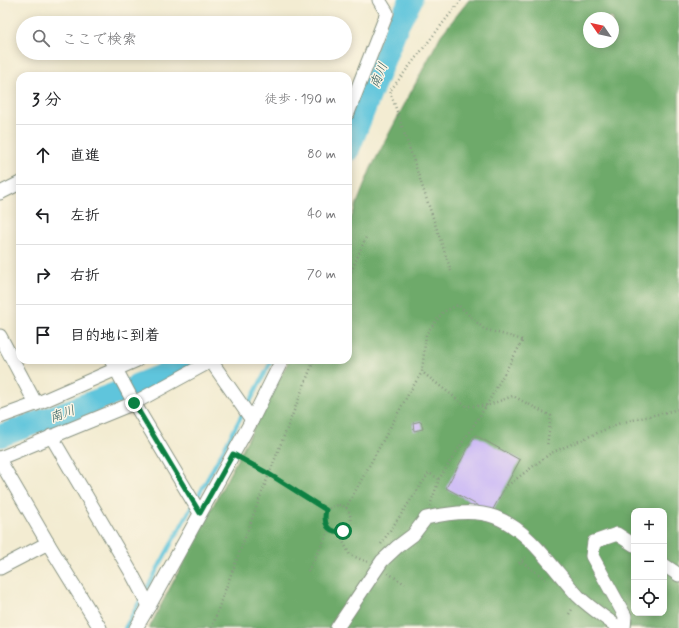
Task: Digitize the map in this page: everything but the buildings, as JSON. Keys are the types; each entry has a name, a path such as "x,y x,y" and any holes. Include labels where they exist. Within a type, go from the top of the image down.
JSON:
{"street":[{"path":"352,103 387,13 379,0"},
{"path":"0,193 16,184"},
{"path":"0,336 36,404"},
{"path":"100,628 48,543 0,459 51,436 134,403 204,364"},
{"path":"214,364 252,420"},
{"path":"136,628 252,420 280,364"},
{"path":"0,417 36,404 114,365 134,403 200,513"},
{"path":"51,436 149,606"},
{"path":"337,628 379,567 397,547 413,535 426,518 448,513 473,513 495,517 514,527 535,546 580,597 619,628"},
{"path":"624,628 625,616 592,556 594,542 617,534 632,544"},
{"path":"0,568 48,543"},
{"path":"667,567 679,575"}],"path":[{"path":"451,270 390,91 461,0"},
{"path":"352,270 366,237"},
{"path":"346,508 422,372 426,334 443,312 458,305 484,329 523,340 486,406 439,479 426,518"},
{"path":"212,628 269,474 312,364"},
{"path":"422,372 466,406 486,406 513,396 551,416 547,446"},
{"path":"504,488 551,453 620,423 679,409"},
{"path":"233,454 269,474 326,510"},
{"path":"338,532 346,528 351,521 349,512 346,508 339,505 326,510 324,518 330,529 338,532 350,555 379,567 405,584"},
{"path":"308,571 330,529"},
{"path":"522,562 549,582"}],"green space":[{"path":"469,0 679,0 679,628 149,628 287,364 352,364 352,216 371,168 441,35"}],"waterway":[{"name":"南川","path":"352,140 397,26 411,0"},
{"name":"南川","path":"137,385 178,369 182,364"},
{"path":"247,407 270,364"},
{"name":"南川","path":"0,436 125,390"},
{"path":"196,500 243,413"},
{"path":"125,628 192,506"}],"route":[{"path":"134,403 200,513 233,454 269,474 326,510 324,518 327,526 334,531 343,531"}]}
